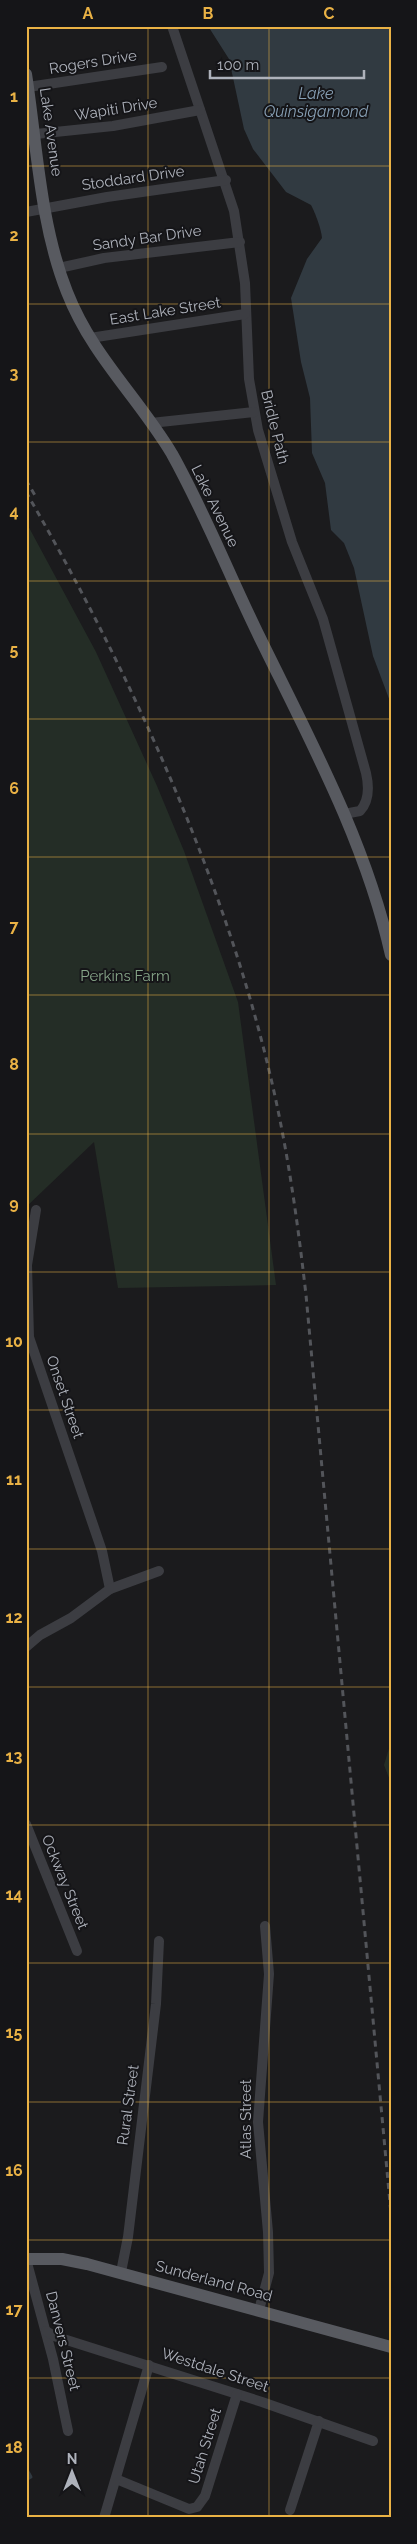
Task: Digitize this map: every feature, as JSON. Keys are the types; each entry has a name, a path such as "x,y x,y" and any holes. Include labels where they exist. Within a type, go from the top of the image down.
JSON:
{"main road":[{"name":"Lake Avenue","path":"26,74 31,138 59,268 73,306 110,370 151,423 171,453 186,483 344,814 371,883 391,955"},
{"name":"Sunderland Road","path":"26,2259 62,2259 122,2272 391,2347"}],"street":[{"name":"Bridle Path","path":"172,26 226,180 240,242 249,379 254,412 290,535 323,619 366,773 368,788 365,803 360,811 344,814"},
{"name":"Rogers Drive","path":"28,87 162,67"},
{"name":"Wapiti Drive","path":"31,138 114,126 200,110"},
{"name":"Stoddard Drive","path":"26,212 46,207 226,180"},
{"name":"Sandy Bar Drive","path":"59,268 104,258 240,242"},
{"name":"East Lake Street","path":"90,338 244,314"},
{"path":"151,423 254,412"},
{"name":"Onset Street","path":"36,1210 27,1265 28,1338 98,1538 110,1589"},
{"path":"26,1647 40,1635 71,1618 110,1589 159,1571"},
{"name":"Ockway Street","path":"26,1824 77,1951"},
{"name":"Atlas Street","path":"259,2310 266,2287 269,2266 258,2122 268,1974 265,1926"},
{"name":"Rural Street","path":"122,2272 128,2237 156,2004 159,1941"},
{"name":"Danvers Street","path":"26,2259 46,2331 68,2431"},
{"name":"Westdale Street","path":"46,2331 319,2421 373,2441"},
{"path":"104,2518 149,2365"},
{"name":"Utah Street","path":"116,2479 189,2509 197,2507 206,2496 237,2394"},
{"path":"290,2510 319,2421"}],"green space":[{"name":"Perkins Farm","path":"26,522 96,652 157,786 184,851 238,1002 276,1285 118,1288 94,1142 26,1207"},
{"path":"391,1742 391,1783 384,1765"}],"water":[{"name":"Lake Quinsigamond","path":"208,26 391,26 391,704 373,656 354,568 344,543 331,530 325,483 312,453 310,398 301,362 291,298 307,259 322,238 321,231 311,205 286,192 253,149 244,129 229,59"}],"waterway":[{"path":"26,2468 31,2477 26,2480"}],"railway":[{"path":"26,480 36,497"},
{"path":"26,492 99,626 134,697 196,842 224,916 247,989 280,1119 299,1236 306,1295 391,2214"}]}
